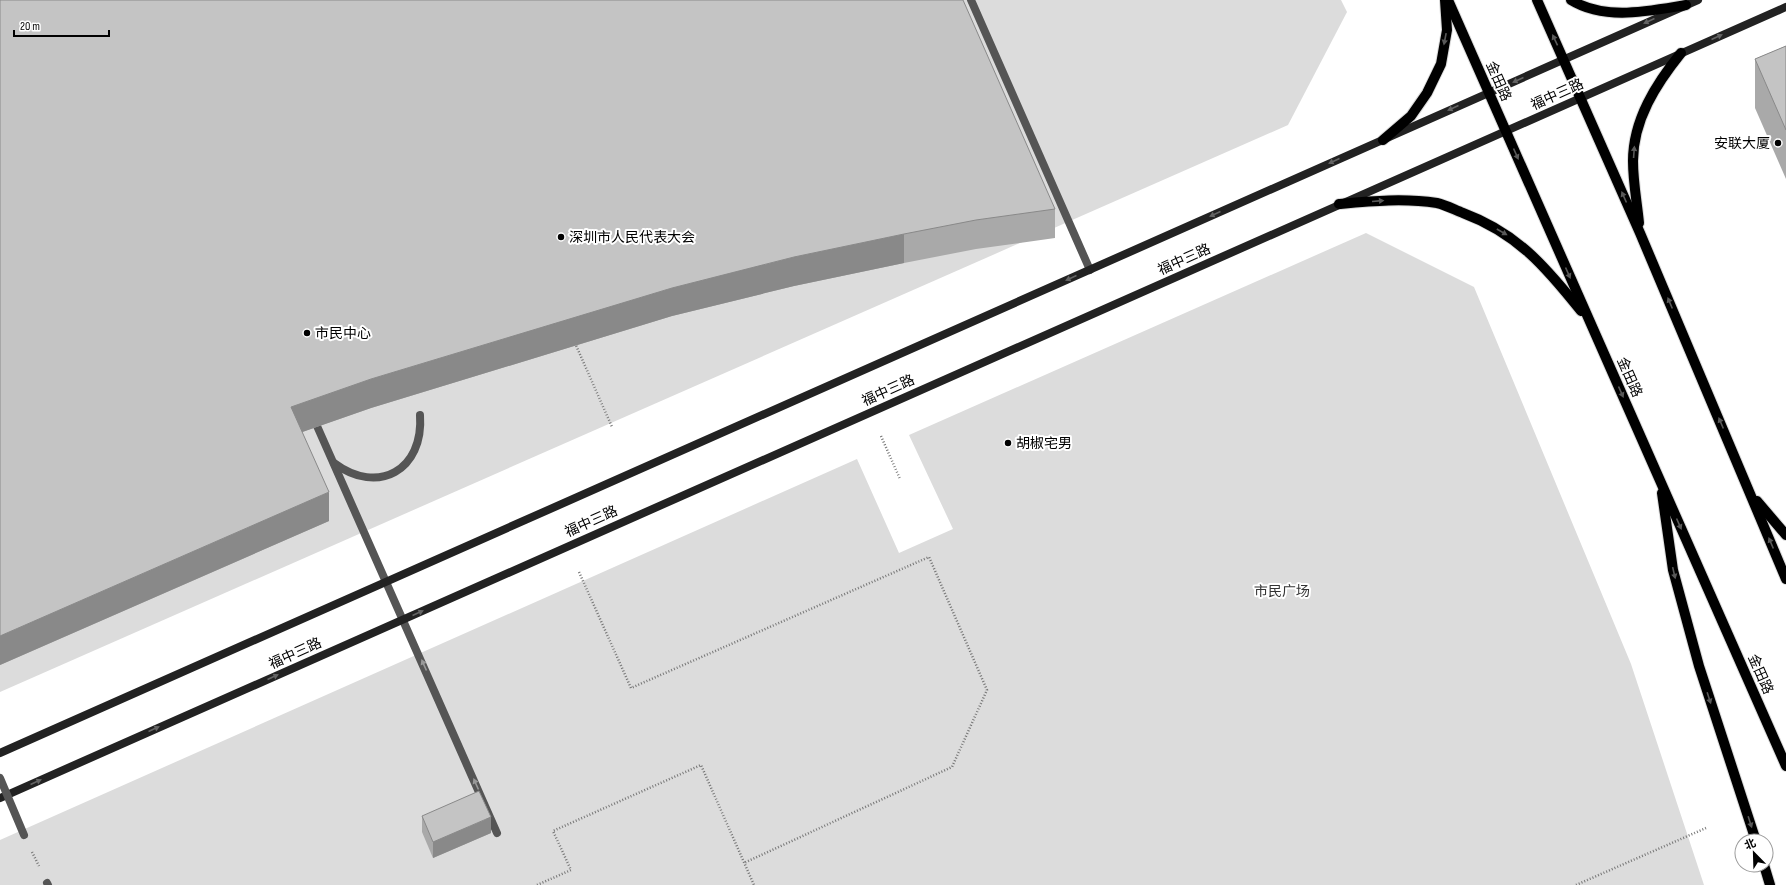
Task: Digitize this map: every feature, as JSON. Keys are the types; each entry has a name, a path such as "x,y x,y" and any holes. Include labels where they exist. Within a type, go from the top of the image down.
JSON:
{"main road":[{"path":"1383,140 1411,116 1427,93 1441,64 1447,30 1445,0"},
{"name":"金田路","path":"1448,0 1786,766"},
{"path":"1537,0 1640,232 1786,579"},
{"path":"1571,0 1605,12 1644,12 1686,5"},
{"path":"1640,232 1634,173 1634,146 1648,102 1666,72 1681,53"},
{"path":"1340,204 1393,200 1439,204 1477,218 1517,241 1552,275 1590,323"},
{"path":"1659,479 1673,570 1697,658 1753,833"},
{"path":"1750,493 1786,535"},
{"path":"1766,873 1770,885"}],"street":[{"path":"970,0 1090,270"},
{"name":"福中三路","path":"0,753 1698,0"},
{"name":"福中三路","path":"0,798 1786,7"},
{"path":"333,462 346,472 360,477 376,478 390,474 404,466 414,454 419,441 420,415"},
{"path":"318,426 498,833"},
{"path":"0,778 24,835"}],"path":[{"path":"574,341 612,427"},
{"path":"881,436 900,479"},
{"path":"579,572 631,688 929,557 987,690 952,767 744,863"},
{"path":"538,885 571,870 553,831 701,765 754,885"},
{"path":"1576,885 1706,828"},
{"path":"24,835 47,884"}],"green space":[{"name":"市民中心","path":"0,0 1341,0 1347,12 1288,125 0,692"},
{"name":"市民广场","path":"1366,233 1474,287 1631,664 1704,885 0,885 0,840 857,459 899,553 953,529 909,435"}],"building":[{"name":"市民中心","path":"0,0 963,0 1055,209 976,220 904,234 794,257 672,288 371,379 291,407 329,492 0,636"},
{"path":"1786,46 1786,130 1755,59"},
{"path":"479,791 491,817 433,842 422,816"}],"place":[{"name":"安联大厦","path":"1778,143"},
{"name":"深圳市人民代表大会","path":"561,237"},
{"name":"市民中心","path":"307,333"},
{"name":"胡椒宅男","path":"1008,443"}]}
